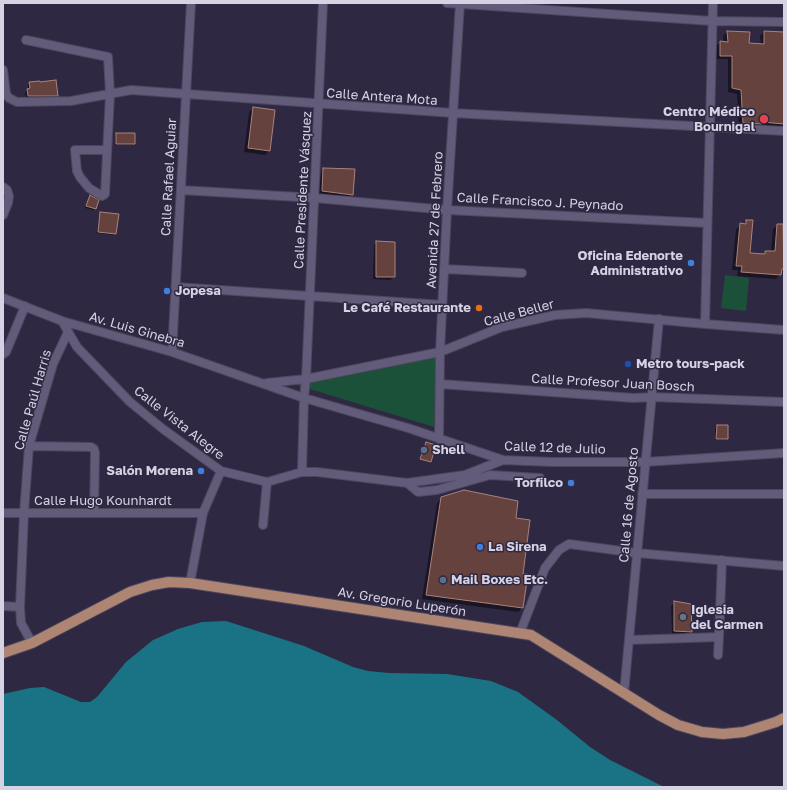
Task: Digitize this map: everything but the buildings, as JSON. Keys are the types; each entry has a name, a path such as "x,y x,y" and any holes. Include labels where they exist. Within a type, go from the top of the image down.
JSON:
{"main road":[{"name":"Av. Gregorio Luperón","path":"3,653 32,643 130,592 152,585 169,582 190,583 531,635 658,715 678,726 702,732 723,734 744,732 784,718"}],"street":[{"name":"Calle Rafael Aguiar","path":"172,352 191,3"},
{"name":"Calle Presidente Vásquez","path":"304,398 315,198 323,3"},
{"path":"447,3 712,21 784,22"},
{"path":"705,324 713,3"},
{"name":"Avenida 27 de Febrero","path":"439,439 440,352 444,269 460,4"},
{"path":"26,40 106,55 109,59 110,94 105,194 102,196 89,188 80,177 77,171 75,150 107,150"},
{"name":"Calle Antera Mota","path":"3,70 6,94 9,98 17,102 71,101 131,90 319,105 784,131"},
{"path":"3,187 7,190 9,196 3,215"},
{"name":"Calle Francisco J. Peynado","path":"181,190 315,198 447,210 708,223"},
{"path":"444,269 522,273"},
{"path":"176,288 443,305"},
{"name":"Av. Luis Ginebra","path":"3,298 62,321 172,352 265,383"},
{"path":"3,354 6,352 25,306"},
{"name":"Calle Beller","path":"265,383 306,379 440,352 502,327 555,315 586,313 784,330"},
{"name":"Calle 16 de Agosto","path":"624,693 659,319"},
{"name":"Calle Vista Alegre","path":"62,321 77,347 130,402 221,471 267,482 302,472 318,472 407,483 465,474 503,460"},
{"name":"Calle Paúl Harris","path":"32,643 21,623 20,607 24,513 29,446 53,364 68,332"},
{"name":"Calle 12 de Julio","path":"265,383 304,398 408,428 503,460 552,462 645,462 784,453"},
{"name":"Calle Profesor Juan Bosch","path":"440,384 634,398 652,397 784,402"},
{"path":"302,472 304,398"},
{"path":"29,446 91,447 94,450 94,513"},
{"path":"190,583 203,513 221,471"},
{"path":"407,483 418,492 437,490 490,475 540,478"},
{"path":"263,525 267,482"},
{"path":"642,494 784,494"},
{"name":"Calle Hugo Kounhardt","path":"3,513 203,513"},
{"path":"520,634 545,568 558,550 569,544 637,553 784,566"},
{"path":"718,655 722,560"},
{"path":"3,606 20,607"},
{"path":"629,640 719,637"}],"shaded area":[{"path":"725,275 749,278 746,311 721,308"},
{"path":"436,355 434,427 287,382"},
{"path":"226,621 304,646 353,667 368,671 389,673 447,674 491,681 518,692 557,720 590,747 610,760 664,787 3,787 3,694 30,688 44,687 81,702 90,702 97,697 126,662 153,640 178,629 202,622"}],"place":[{"name":"Centro Médico Bournigal","path":"764,119"},
{"name":"Oficina Edenorte Administrativo","path":"691,263"},
{"name":"Jopesa","path":"167,291"},
{"name":"Le Café Restaurante","path":"479,308"},
{"name":"Metro tours-pack","path":"628,364"},
{"name":"Shell","path":"424,450"},
{"name":"Salón Morena","path":"201,471"},
{"name":"Torfilco","path":"571,483"},
{"name":"La Sirena","path":"480,547"},
{"name":"Mail Boxes Etc.","path":"443,580"},
{"name":"Iglesia del Carmen","path":"683,617"}]}
